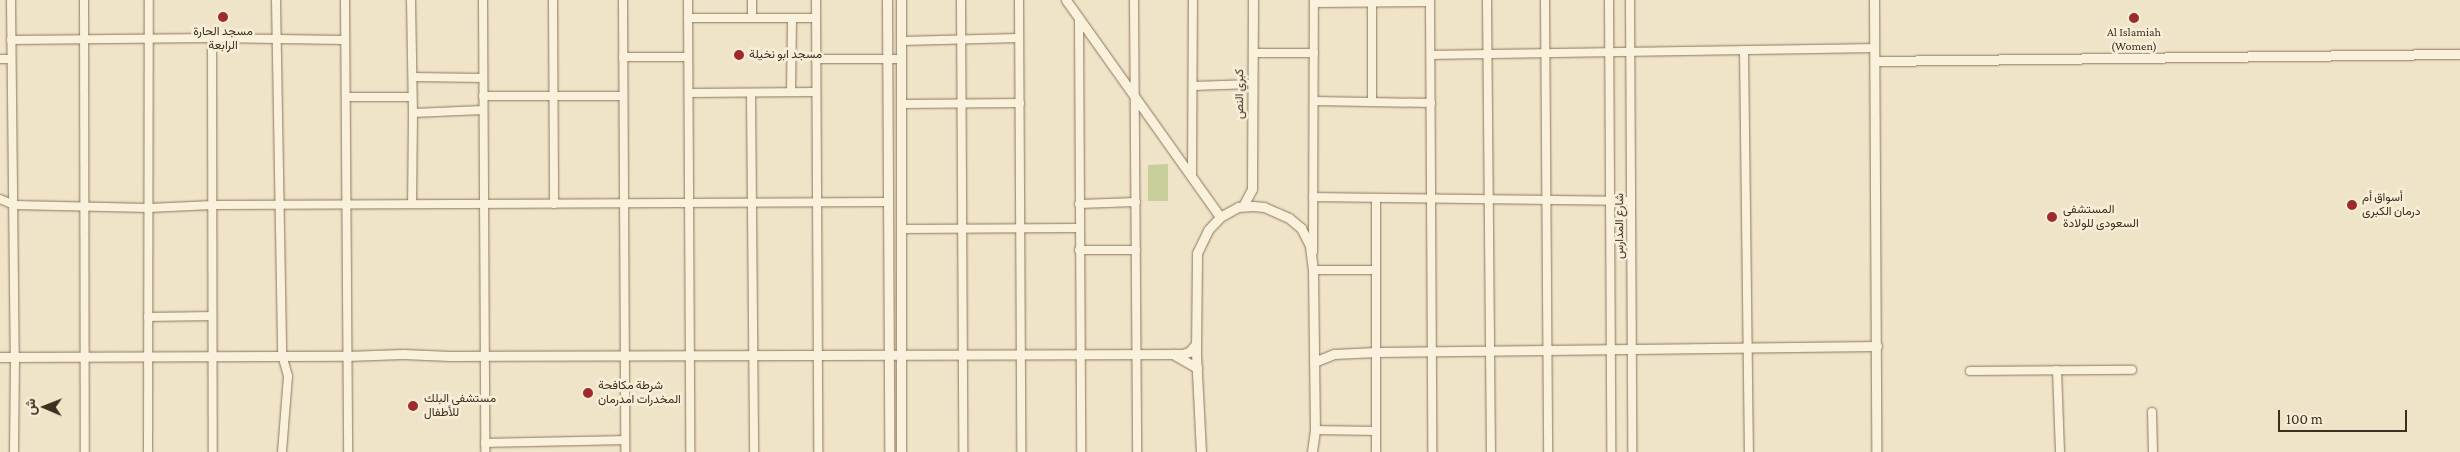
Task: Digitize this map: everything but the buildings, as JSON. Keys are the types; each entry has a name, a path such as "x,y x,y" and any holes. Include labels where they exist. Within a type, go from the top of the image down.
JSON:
{"street":[{"path":"11,0 14,205 14,452"},
{"path":"84,0 85,452"},
{"path":"148,452 149,0"},
{"path":"276,0 282,355 288,376 282,452"},
{"path":"345,0 348,452"},
{"path":"412,0 412,97 414,113 412,204"},
{"path":"483,0 485,452"},
{"path":"553,0 554,204"},
{"path":"623,0 625,452"},
{"path":"688,0 690,452"},
{"path":"752,0 752,18"},
{"path":"816,0 818,452"},
{"path":"887,0 889,452"},
{"path":"901,0 901,452"},
{"path":"961,0 963,452"},
{"path":"1019,0 1021,452"},
{"path":"1066,0 1220,217"},
{"path":"1134,0 1137,452"},
{"path":"1192,177 1193,0"},
{"name":"كبري النص","path":"1252,0 1252,189"},
{"path":"1487,0 1491,452"},
{"path":"1545,0 1548,452"},
{"name":"شارع المدارس","path":"1610,0 1611,452"},
{"name":"شارع المدارس","path":"1630,0 1632,452"},
{"path":"1874,0 1876,452"},
{"path":"1372,1 1372,102"},
{"path":"1312,452 1315,430 1313,270 1314,2 1430,1 1432,452"},
{"path":"688,18 816,18"},
{"path":"792,18 792,92"},
{"path":"1079,19 1078,228 1081,452"},
{"path":"11,40 212,38 345,40"},
{"path":"212,38 213,452"},
{"path":"902,41 1020,38"},
{"path":"1431,55 1875,48"},
{"path":"1744,50 1749,452"},
{"path":"1253,53 1314,53"},
{"path":"1875,61 2460,54"},
{"path":"624,57 688,57"},
{"path":"0,59 12,59"},
{"path":"816,59 902,59"},
{"path":"413,77 483,78"},
{"path":"1193,86 1253,84"},
{"path":"689,93 816,92"},
{"path":"751,93 754,452"},
{"path":"483,96 623,96"},
{"path":"347,97 412,97"},
{"path":"1314,101 1431,103"},
{"path":"902,104 1020,103"},
{"path":"414,113 483,110"},
{"path":"1243,206 1252,189 1264,207"},
{"path":"1313,197 1631,201"},
{"path":"1376,198 1376,452"},
{"path":"0,200 14,205 149,208 213,205 888,202"},
{"path":"1078,204 1136,202"},
{"path":"1200,452 1196,344 1197,253 1208,230 1220,217 1243,206 1264,207 1289,218 1301,228 1308,239 1313,259"},
{"path":"902,228 1078,228"},
{"path":"1079,250 1136,250"},
{"path":"1313,270 1376,270"},
{"path":"148,317 212,316"},
{"path":"1314,343 1334,354"},
{"path":"0,357 213,357 403,354 486,356 1173,354 1186,353 1196,344"},
{"path":"1314,362 1334,354 1432,350 1876,346"},
{"path":"1173,354 1197,368"},
{"path":"2057,370 2060,452"},
{"path":"1970,371 2132,370"},
{"path":"2152,412 2152,452"},
{"path":"1315,430 1376,431"},
{"path":"485,443 625,440"}],"green space":[{"path":"1168,164 1168,201 1148,201 1148,165"}],"place":[{"name":"مسجد الحارة الرابعة","path":"223,17"},
{"name":"Al Islamiah (Women)","path":"2134,18"},
{"name":"مسجد ابو نخيلة","path":"739,55"},
{"name":"أسواق أم درمان الكبرى","path":"2352,205"},
{"name":"المستشفى السعودى للولادة","path":"2052,217"},
{"name":"شرطة مكافحة المخدرات امدرمان","path":"588,393"},
{"name":"مستشفى البلك للأطفال","path":"413,406"}]}
